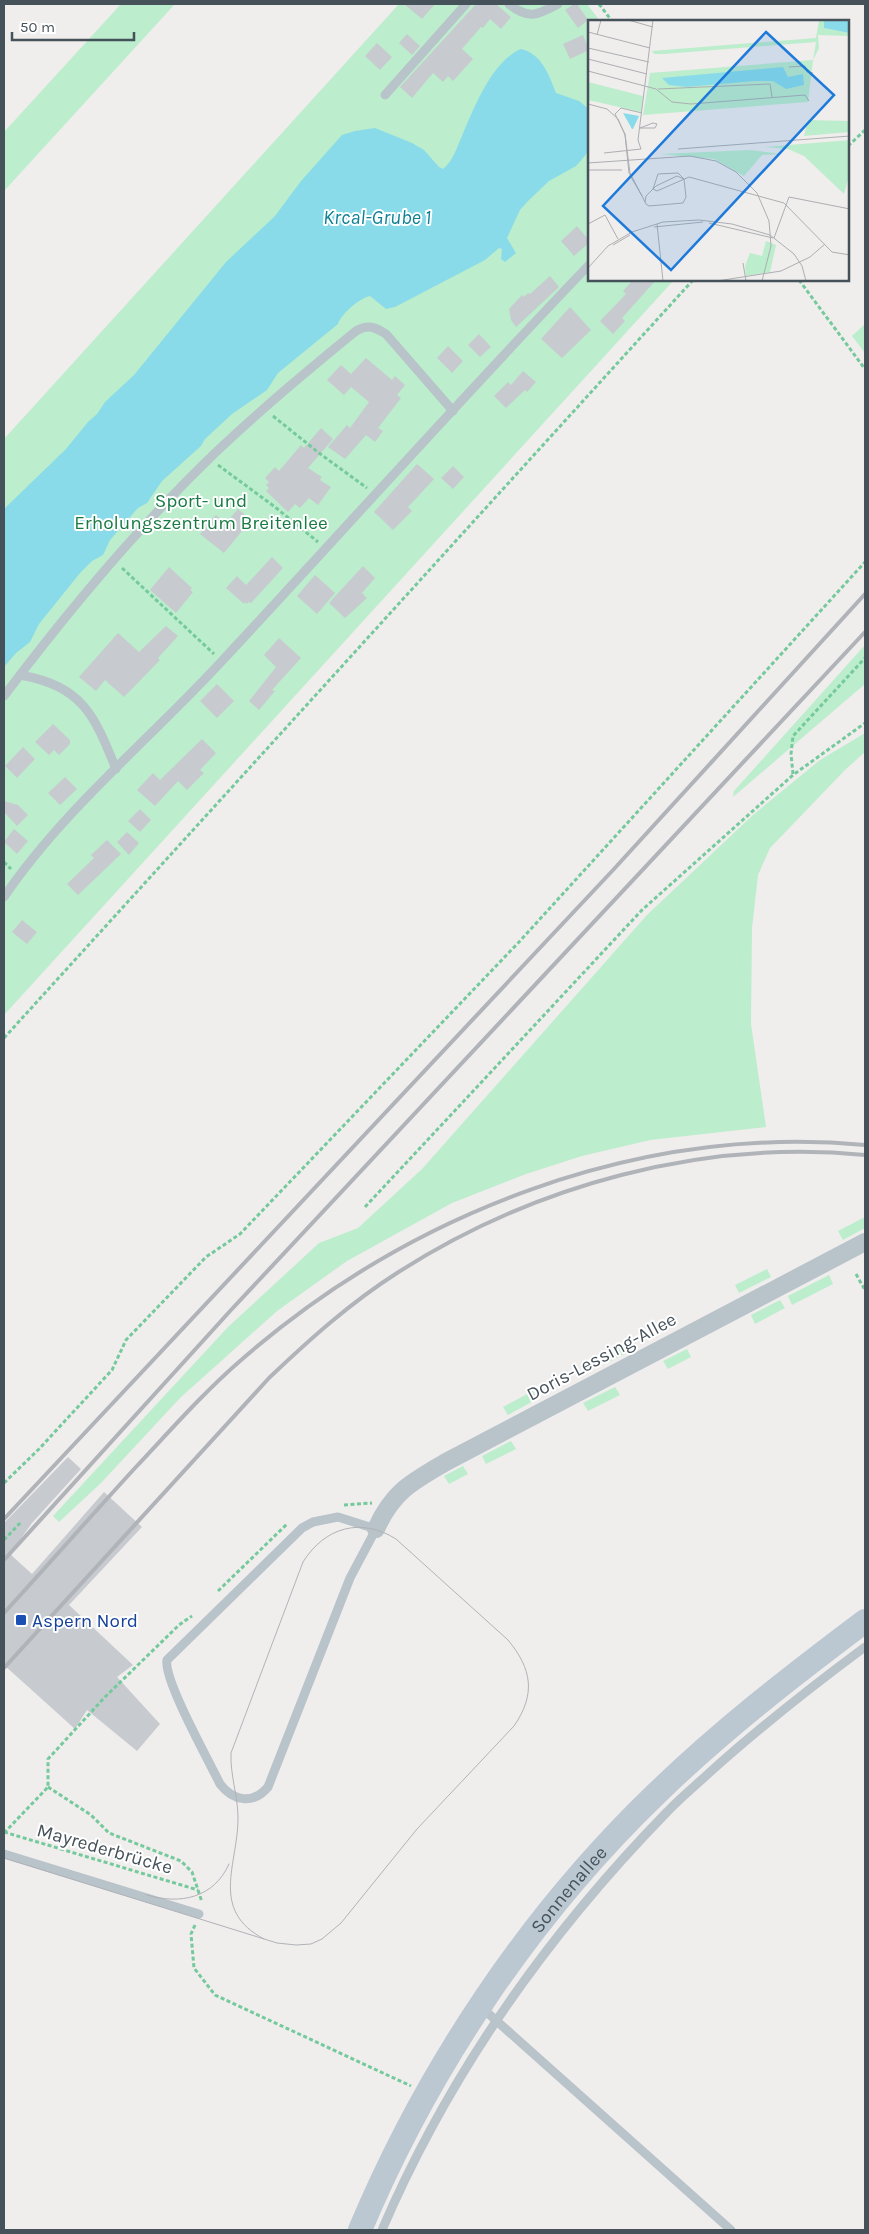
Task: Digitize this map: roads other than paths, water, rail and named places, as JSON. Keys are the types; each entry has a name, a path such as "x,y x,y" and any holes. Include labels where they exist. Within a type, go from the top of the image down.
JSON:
{"street":[{"name":"Doris-Lessing-Allee","path":"376,1529 383,1514 405,1487 446,1462 865,1242"},
{"name":"Sonnenallee","path":"360,2230 411,2124 488,2014 512,1960 568,1890 656,1794 742,1716 865,1621"}],"lane":[{"path":"385,95 466,4"},
{"path":"509,4 525,15 535,14 558,4"},
{"path":"4,897 33,858 116,769 222,661 588,266"},
{"path":"4,696 114,561 210,459 263,409 356,331 364,326 372,326 386,334 453,410"},
{"path":"20,675 52,684 76,696 91,717 116,769"},
{"path":"338,1518 376,1529 350,1578 268,1787 257,1797 242,1799 232,1796 220,1784 172,1685 166,1666 168,1660 302,1528 313,1522 338,1518"},
{"path":"382,2230 413,2162 465,2069 488,2014 550,1947 595,1890 668,1811 761,1727 865,1647"},
{"path":"4,1854 199,1914"},
{"path":"488,2014 731,2230"}],"water":[{"name":"Krcal-Grube 1","path":"521,49 534,55 544,66 556,93 579,101 588,108 588,151 576,166 549,181 520,210 507,238 516,253 505,262 501,259 502,249 499,248 485,260 395,307 386,309 370,296 351,307 338,324 278,373 267,390 232,414 205,439 201,446 162,481 147,503 138,508 110,540 103,555 92,561 80,573 39,624 30,642 16,653 4,667 4,509 66,449 97,414 105,402 134,375 226,262 275,216 301,181 342,135 375,128 424,150 443,169 454,154 485,87 501,64"}],"tram line":[{"path":"4,1858 277,1943 311,1944 322,1939 341,1923 417,1829 514,1726 526,1703 528,1692 528,1682 522,1661 508,1640 396,1539 383,1532 370,1528 357,1527 345,1529 322,1541 303,1562 231,1753 238,1818 230,1885 232,1900 237,1914 247,1927 264,1939"},
{"path":"147,1895 172,1899 195,1896 214,1885 223,1876 229,1864"}],"railway":[{"path":"4,1519 614,869 865,594"},
{"path":"4,1560 231,1310 865,632"},
{"path":"4,1613 135,1468 212,1387 240,1361 306,1308 377,1262 452,1222 531,1190 612,1165 695,1149 780,1142 865,1145"},
{"path":"4,1668 269,1378 330,1322 397,1273 450,1242 505,1215 562,1193 621,1175 681,1162 742,1154 804,1152 865,1155"}],"place":[{"name":"Aspern Nord","path":"21,1620"}],"park label":[{"name":"Sport- und Erholungszentrum Breitenlee","path":"201,511"}]}
